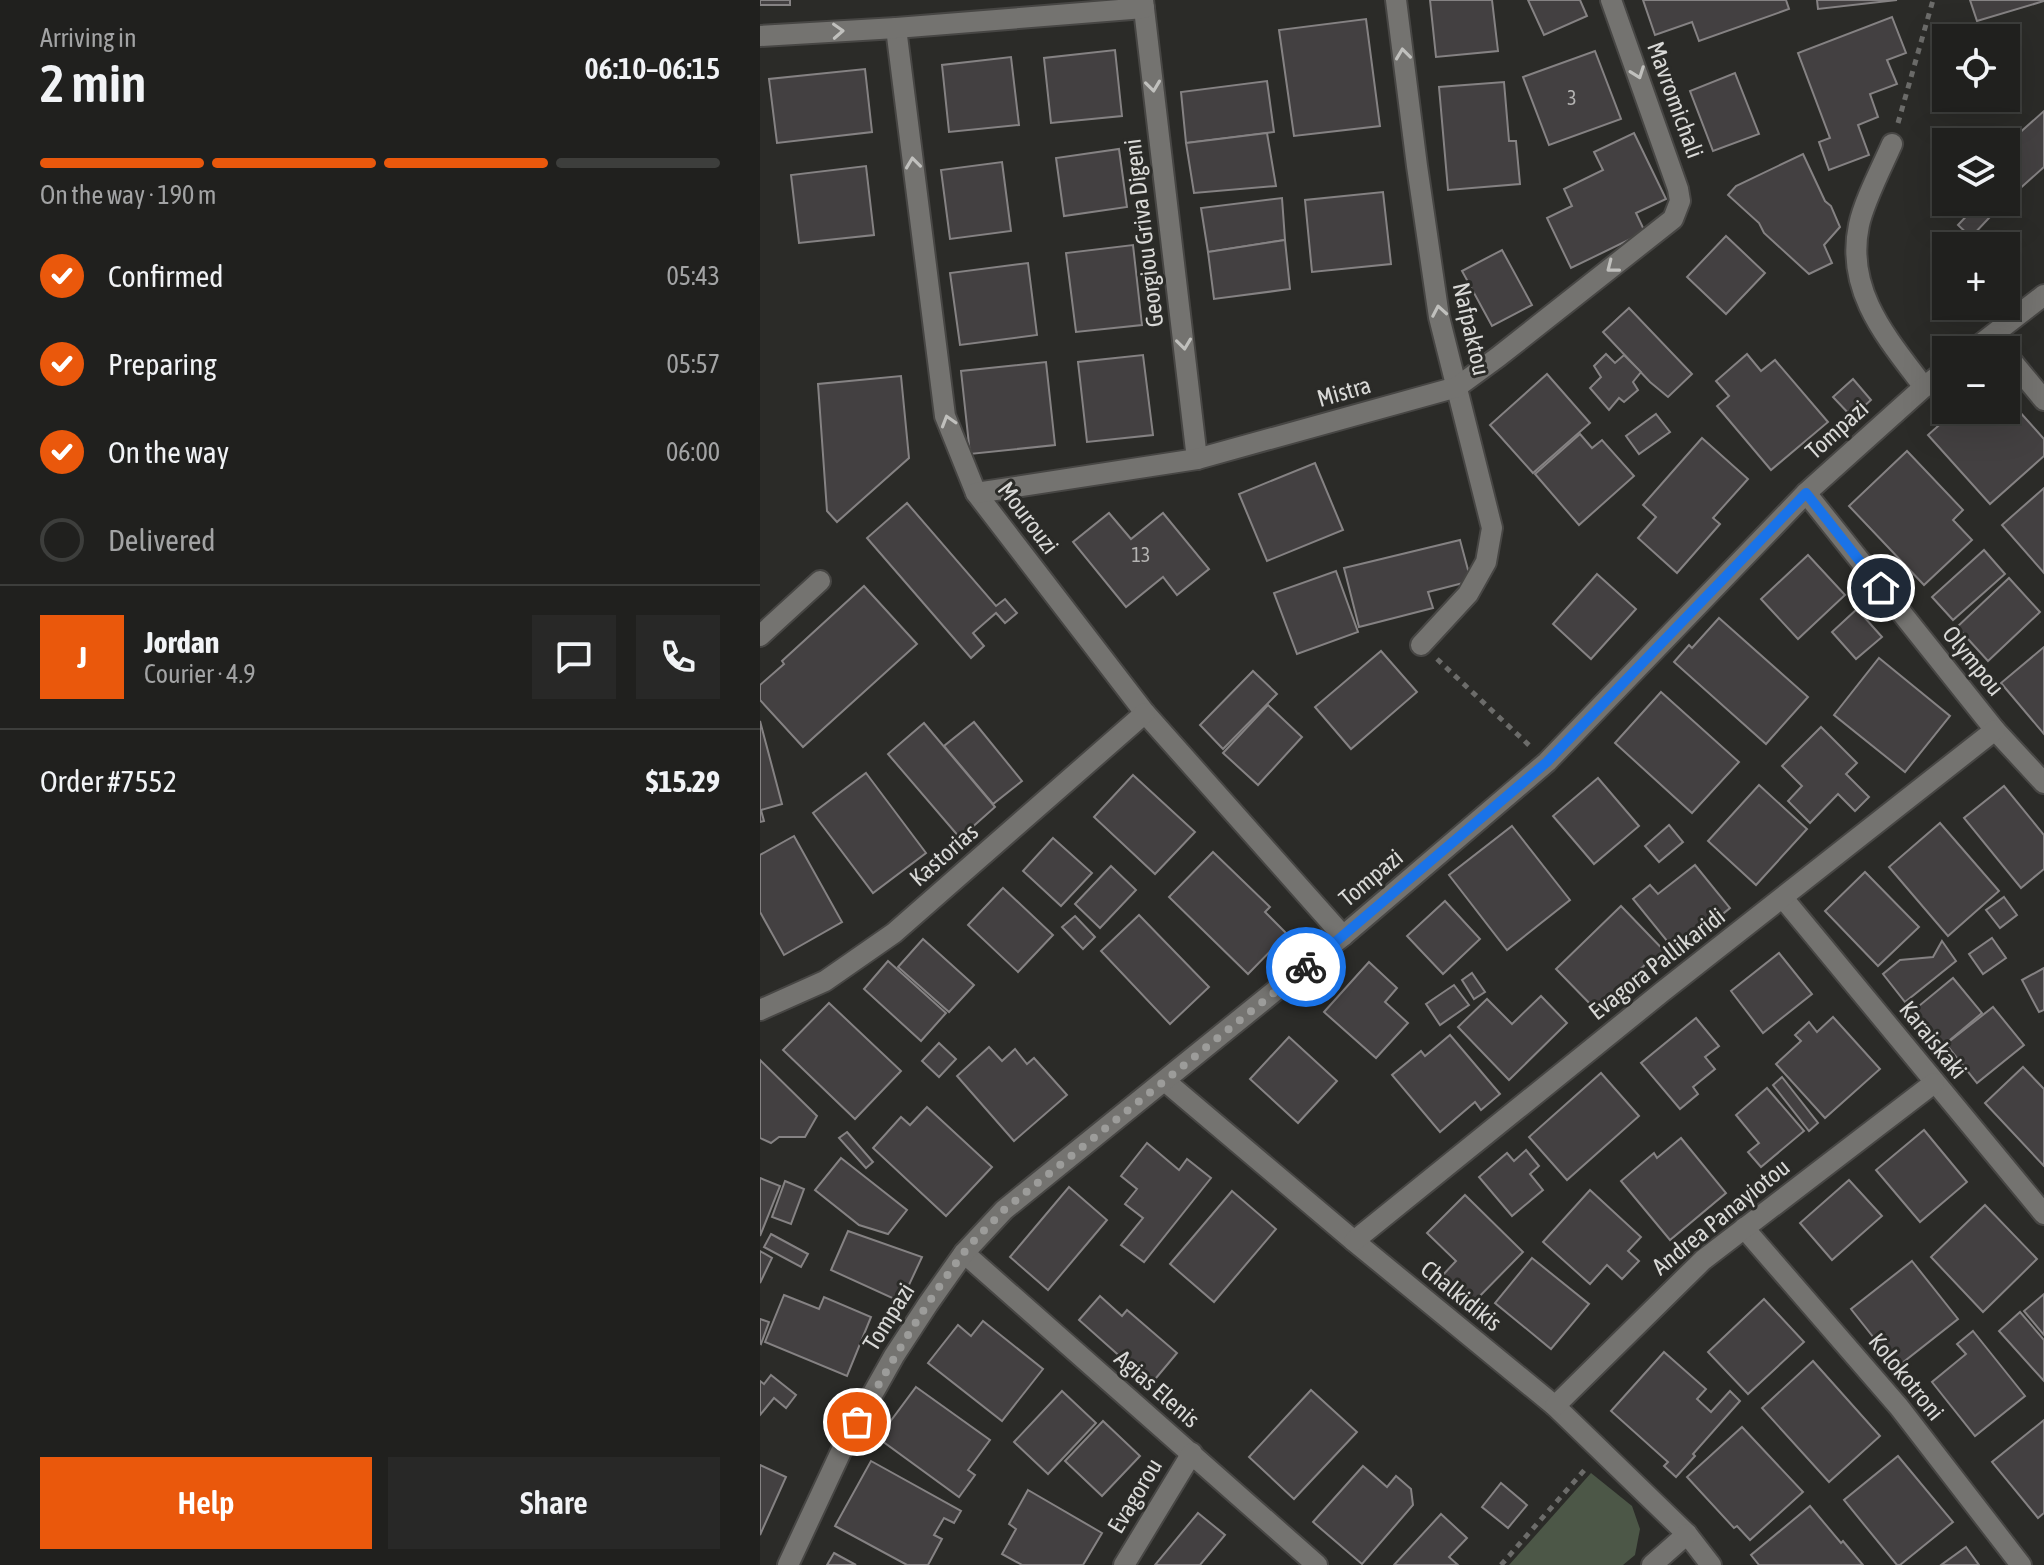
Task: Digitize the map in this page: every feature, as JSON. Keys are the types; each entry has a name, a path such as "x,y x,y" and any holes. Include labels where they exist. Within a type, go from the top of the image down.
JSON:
{"street":[{"name":"Nafpaktou","path":"1396,0 1439,317 1492,528 1486,562 1468,594 1421,645"},
{"name":"Mavromichali","path":"1611,0 1678,189 1680,201 1673,219"},
{"path":"760,36 896,28 1144,4"},
{"name":"Georgiou Griva Digeni","path":"1144,4 1197,459"},
{"name":"Mourouzi","path":"896,28 945,416 976,493 1145,713 1343,936"},
{"path":"1892,144 1859,221 1855,246 1857,265 1866,300 1879,326 1924,387"},
{"name":"Mistra","path":"976,493 1197,459 1457,387 1673,219"},
{"path":"2009,336 2044,295"},
{"path":"2020,371 2044,400"},
{"name":"Tompazi","path":"788,1565 845,1443 894,1356 964,1253 1004,1210 1343,936 1547,762 1806,493 1932,381"},
{"name":"Olympou","path":"1806,493 1995,730 2044,783"},
{"path":"760,636 820,581"},
{"name":"Kastorias","path":"760,1010 825,981 894,933 1145,713"},
{"name":"Evagora Pallikaridi","path":"1354,1241 1662,992 1995,730"},
{"name":"Karaiskaki","path":"1783,898 2044,1214"},
{"name":"Chalkidikis","path":"1165,1081 1555,1406 1687,1534 1711,1565"},
{"name":"Andrea Panayiotou","path":"1555,1406 1703,1260 1934,1083"},
{"name":"Kolokotroni","path":"1744,1228 1899,1407 2021,1565"},
{"name":"Agias Elenis","path":"964,1253 1317,1565"},
{"name":"Evagorou","path":"1124,1565 1192,1453"},
{"path":"1652,1565 1687,1534"}],"path":[{"path":"1892,144 1933,0"},
{"path":"1421,645 1547,762"},
{"path":"1501,1565 1601,1451"}],"green space":[{"path":"1591,1473 1632,1506 1640,1529 1635,1555 1623,1565 1509,1565"}],"building":[{"path":"760,0 790,0 790,5 760,5"},
{"path":"1430,0 1492,0 1498,51 1436,57"},
{"path":"1528,0 1580,0 1587,16 1544,35"},
{"path":"1643,0 1786,0 1789,9 1699,41 1692,22 1655,35"},
{"path":"1817,0 1897,0 1818,9"},
{"path":"1970,0 2044,0 2044,1 1977,21"},
{"path":"1892,17 1906,53 1887,60 1897,84 1870,94 1878,117 1858,125 1869,155 1829,170 1819,142 1830,138 1798,53"},
{"path":"1366,19 1380,126 1294,136 1279,30"},
{"path":"1115,50 1122,116 1051,123 1044,58"},
{"path":"1595,51 1621,119 1549,145 1523,77"},
{"path":"1011,57 1019,125 949,132 942,65"},
{"path":"865,69 872,132 777,143 769,79"},
{"path":"1735,73 1759,134 1713,151 1690,91"},
{"path":"1267,81 1274,132 1186,143 1181,92"},
{"path":"1504,82 1509,141 1516,141 1520,184 1448,190 1439,87"},
{"path":"2044,111 2044,167 2020,188 2020,132"},
{"path":"1267,133 1276,186 1194,193 1186,143"},
{"path":"1634,133 1666,199 1636,213 1645,232 1571,268 1547,218 1572,206 1564,189 1603,170 1594,152"},
{"path":"1119,149 1127,207 1064,216 1056,158"},
{"path":"1803,154 1840,227 1824,245 1832,263 1809,274 1728,195 1736,186"},
{"path":"1002,162 1011,231 950,239 941,170"},
{"path":"866,166 874,235 799,243 791,175"},
{"path":"1383,192 1391,264 1312,272 1305,200"},
{"path":"1282,198 1285,240 1208,252 1201,208"},
{"path":"1967,216 1989,218 1976,232 1966,232 1958,225"},
{"path":"1726,236 1765,273 1726,314 1687,277"},
{"path":"1285,240 1290,289 1214,299 1208,252"},
{"path":"1133,245 1142,325 1076,332 1066,253"},
{"path":"1502,250 1532,305 1492,326 1462,271"},
{"path":"1028,263 1037,335 960,345 950,273"},
{"path":"1629,308 1692,374 1668,397 1603,332"},
{"path":"1606,354 1615,363 1624,355 1641,372 1633,382 1638,390 1624,402 1619,398 1609,410 1590,388 1601,377 1594,366"},
{"path":"1747,354 1761,371 1775,360 1828,422 1771,470 1717,406 1729,396 1716,381"},
{"path":"1143,355 1153,435 1087,442 1078,362"},
{"path":"1046,362 1055,445 970,454 961,371"},
{"path":"1547,374 1590,423 1533,473 1490,425"},
{"path":"901,376 909,458 837,522 827,511 818,384"},
{"path":"1853,379 1871,400 1852,417 1833,397"},
{"path":"2020,412 2044,439 2044,456 1990,504 1928,435 1940,424 2020,424"},
{"path":"1656,414 1670,432 1639,454 1626,436"},
{"path":"1580,434 1592,448 1602,440 1634,476 1579,525 1535,474"},
{"path":"1702,438 1748,479 1713,518 1720,524 1677,573 1638,538 1656,517 1643,505"},
{"path":"1907,451 1963,510 1953,520 1972,540 1924,585 1849,506"},
{"path":"1315,463 1343,530 1267,561 1239,494"},
{"path":"2044,488 2044,573 2002,525"},
{"path":"907,503 996,606 1005,599 1017,613 1005,623 996,613 973,633 984,646 971,658 867,538"},
{"path":"1109,513 1131,539 1163,513 1209,569 1177,595 1163,577 1126,607 1073,542"},
{"path":"1460,540 1471,581 1428,592 1433,608 1359,627 1344,568"},
{"path":"1984,550 2005,574 1953,620 1932,597"},
{"path":"1808,555 1845,595 1798,639 1761,599"},
{"path":"1336,571 1358,632 1297,654 1274,593"},
{"path":"1597,574 1636,609 1591,659 1553,624"},
{"path":"2009,578 2040,612 1988,661 1957,627"},
{"path":"864,586 917,644 803,747 760,700 760,685"},
{"path":"1857,609 1882,637 1856,659 1832,632"},
{"path":"1719,618 1808,697 1766,744 1674,662 1689,645 1692,648"},
{"path":"2044,647 2044,734 2001,683"},
{"path":"1381,651 1417,692 1351,749 1315,707"},
{"path":"1879,658 1950,716 1905,772 1834,715"},
{"path":"1253,671 1277,694 1223,749 1200,725"},
{"path":"1661,692 1739,762 1692,813 1615,743"},
{"path":"1268,705 1302,737 1258,785 1223,753"},
{"path":"760,721 782,804 761,810 764,821 760,822"},
{"path":"974,722 1022,781 993,804 944,746"},
{"path":"924,723 995,807 960,838 888,754"},
{"path":"1821,727 1857,763 1846,774 1869,797 1855,811 1838,794 1810,823 1788,801 1802,786 1782,766"},
{"path":"866,773 926,853 873,893 813,813"},
{"path":"1133,775 1195,832 1155,874 1094,817"},
{"path":"1598,778 1639,826 1594,864 1553,816"},
{"path":"1759,785 1807,829 1756,885 1708,841"},
{"path":"2004,786 2044,835 2044,869 2021,888 1964,818"},
{"path":"1940,823 1999,891 1948,936 1889,867"},
{"path":"1669,825 1683,842 1659,862 1645,846"},
{"path":"1512,826 1570,900 1507,950 1449,875"},
{"path":"794,836 842,922 784,955 760,912 760,855"},
{"path":"1053,838 1092,873 1061,906 1023,871"},
{"path":"1213,852 1270,907 1265,912 1287,934 1248,974 1169,897"},
{"path":"1695,865 1730,908 1676,952 1633,899 1650,885 1658,894"},
{"path":"1111,866 1136,890 1100,928 1075,904"},
{"path":"1865,872 1919,927 1878,966 1825,911"},
{"path":"1003,888 1053,935 1018,972 968,925"},
{"path":"2004,897 2017,915 2000,928 1986,910"},
{"path":"1445,901 1480,939 1443,974 1407,936"},
{"path":"1621,906 1674,961 1665,969 1653,957 1597,1011 1556,969"},
{"path":"1139,915 1209,987 1170,1024 1101,951"},
{"path":"1075,916 1095,937 1083,949 1062,927"},
{"path":"1992,938 2006,958 1983,974 1969,954"},
{"path":"923,939 974,985 949,1012 898,967"},
{"path":"1942,941 1956,961 1905,1002 1883,974 1900,960 1933,957"},
{"path":"1779,953 1812,994 1763,1033 1731,991"},
{"path":"888,961 946,1013 921,1041 864,989"},
{"path":"1369,962 1397,988 1385,1002 1408,1023 1376,1058 1324,1012"},
{"path":"2044,968 2044,1010 2039,1012 2022,980"},
{"path":"1472,973 1485,992 1474,999 1462,980"},
{"path":"1953,978 1982,1013 1944,1045 1914,1010"},
{"path":"1454,985 1469,1005 1440,1025 1426,1004"},
{"path":"1541,996 1567,1023 1509,1080 1458,1027 1487,999 1512,1024"},
{"path":"829,1003 901,1071 855,1119 783,1050"},
{"path":"1993,1007 2024,1045 1977,1083 1946,1044"},
{"path":"1833,1017 1880,1069 1825,1118 1776,1064 1801,1041 1795,1035 1809,1022 1817,1032"},
{"path":"1696,1018 1719,1046 1705,1057 1715,1069 1693,1087 1698,1094 1680,1109 1641,1063"},
{"path":"1450,1035 1500,1094 1481,1110 1475,1102 1440,1132 1392,1075 1421,1051 1425,1056"},
{"path":"1289,1037 1337,1081 1298,1123 1250,1079"},
{"path":"939,1043 956,1059 939,1077 922,1061"},
{"path":"989,1047 1002,1061 1015,1049 1027,1064 1034,1058 1067,1095 1014,1141 957,1076"},
{"path":"760,1060 817,1116 805,1137 779,1137 771,1143 760,1138"},
{"path":"2023,1067 2044,1089 2044,1166 1985,1103"},
{"path":"1601,1073 1639,1116 1567,1180 1529,1137"},
{"path":"1782,1077 1818,1123 1809,1131 1773,1085"},
{"path":"1767,1088 1804,1131 1761,1167 1748,1152 1759,1143 1736,1115"},
{"path":"927,1107 992,1167 946,1216 873,1148 901,1117 910,1125"},
{"path":"1924,1130 1967,1182 1920,1222 1876,1170"},
{"path":"847,1132 873,1162 866,1168 839,1138"},
{"path":"1681,1138 1726,1193 1670,1240 1621,1181 1654,1153 1657,1158"},
{"path":"1147,1143 1179,1170 1187,1159 1211,1178 1144,1262 1121,1245 1143,1218 1125,1204 1137,1189 1121,1176"},
{"path":"1526,1150 1539,1166 1530,1174 1543,1190 1512,1216 1479,1177 1507,1153 1514,1161"},
{"path":"841,1158 907,1210 888,1234 859,1225 815,1190"},
{"path":"760,1178 780,1186 760,1236"},
{"path":"1849,1180 1882,1216 1832,1260 1800,1223"},
{"path":"785,1181 804,1189 791,1224 772,1217"},
{"path":"1069,1187 1107,1220 1048,1290 1010,1257"},
{"path":"1590,1190 1641,1237 1628,1251 1639,1261 1622,1279 1607,1265 1590,1284 1543,1242"},
{"path":"1232,1191 1276,1229 1214,1302 1170,1264"},
{"path":"1465,1195 1523,1252 1470,1306 1441,1277 1456,1261 1427,1233"},
{"path":"1985,1205 2037,1259 1983,1312 1931,1257"},
{"path":"848,1231 922,1257 901,1302 831,1270"},
{"path":"771,1234 808,1254 801,1267 764,1247"},
{"path":"760,1251 772,1258 760,1283"},
{"path":"1532,1258 1589,1304 1551,1349 1495,1303"},
{"path":"1912,1261 1958,1319 1897,1367 1851,1309"},
{"path":"2044,1294 2044,1335 2024,1311"},
{"path":"784,1295 819,1309 824,1297 871,1317 847,1376 765,1342"},
{"path":"1100,1296 1122,1316 1127,1310 1177,1353 1151,1384 1079,1320"},
{"path":"1764,1299 1804,1342 1748,1394 1708,1352"},
{"path":"2020,1312 2044,1340 2044,1381 1999,1331"},
{"path":"760,1319 769,1322 761,1344 760,1343"},
{"path":"983,1321 1043,1369 1002,1421 928,1363 958,1325 971,1336"},
{"path":"1973,1331 2025,1396 1975,1436 1932,1382 1966,1354 1957,1344"},
{"path":"1664,1352 1706,1389 1697,1399 1711,1412 1730,1391 1740,1401 1676,1477 1664,1466 1668,1462 1611,1411"},
{"path":"1813,1361 1880,1436 1829,1482 1762,1408"},
{"path":"771,1375 796,1395 786,1408 774,1398 760,1415 760,1381 764,1384"},
{"path":"916,1387 990,1440 968,1470 975,1475 959,1497 878,1438"},
{"path":"1311,1390 1357,1432 1294,1499 1249,1457"},
{"path":"1062,1391 1096,1423 1048,1474 1014,1442"},
{"path":"2044,1420 2044,1513 2038,1518 1992,1462"},
{"path":"1103,1421 1140,1456 1102,1496 1065,1461"},
{"path":"1742,1427 1803,1492 1750,1540 1737,1526 1734,1528 1687,1477"},
{"path":"1898,1456 1953,1522 1900,1565 1844,1500"},
{"path":"871,1461 961,1511 954,1523 944,1518 934,1535 942,1539 928,1565 907,1565 835,1526"},
{"path":"760,1465 786,1477 760,1535"},
{"path":"1363,1466 1387,1487 1396,1476 1411,1489 1413,1505 1362,1564 1313,1522"},
{"path":"1501,1483 1527,1505 1508,1528 1482,1507"},
{"path":"1028,1490 1102,1533 1083,1565 1022,1565 1002,1554 1016,1529 1009,1524"},
{"path":"1810,1506 1863,1565 1759,1565 1751,1555"},
{"path":"1198,1513 1225,1535 1200,1565 1155,1565"},
{"path":"1441,1514 1467,1538 1449,1557 1458,1565 1394,1565"},
{"path":"1966,1547 1979,1565 1941,1565"},
{"path":"834,1553 856,1565 827,1565"}],"way so far":[{"path":"857,1422 928,1304 964,1253 1004,1210 1306,967"}],"route":[{"path":"1306,967 1547,762 1806,493 1881,588"}]}
